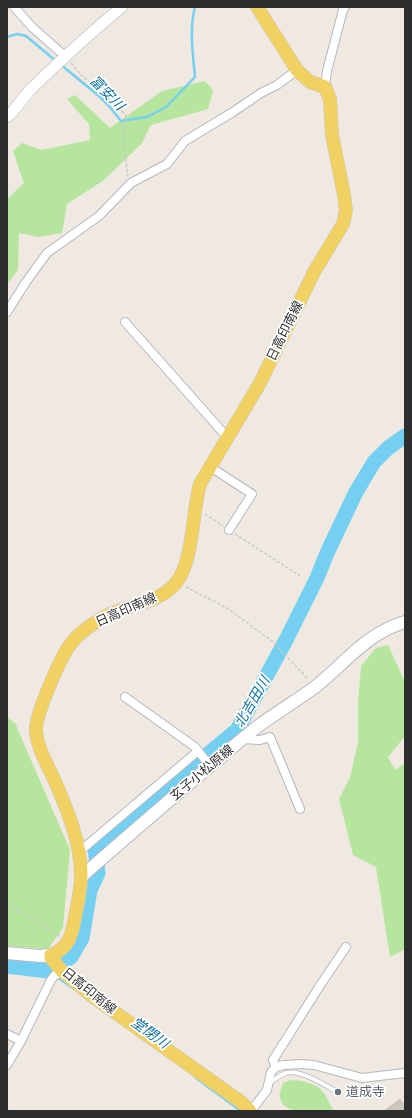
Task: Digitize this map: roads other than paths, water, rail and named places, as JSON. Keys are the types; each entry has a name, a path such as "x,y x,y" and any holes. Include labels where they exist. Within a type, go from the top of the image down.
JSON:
{"main road":[{"path":"257,7 297,70 310,82 325,87"},
{"name":"日高印南線","path":"250,1111 241,1102 92,996 62,971 51,956 59,952 69,942 86,872 70,817 38,744 36,729 39,713 56,670 70,645 88,628 109,615 155,598 164,593 176,582 186,563 190,551 194,508 200,484 260,383 314,272 343,224 346,211 332,135 330,99 325,87"},
{"name":"玄子小松原線","path":"86,872 254,729 315,686 349,655 370,639 386,629 405,622"},
{"path":"7,953 51,956"}],"street":[{"path":"14,7 33,28 66,57"},
{"path":"7,118 26,94 86,36 122,7"},
{"path":"325,87 327,71 344,7"},
{"path":"7,312 47,253 99,216 131,184 167,164 185,141 261,93 277,85 297,70"},
{"path":"125,322 227,437"},
{"path":"210,466 252,494 230,530"},
{"path":"126,696 195,747 210,766"},
{"path":"242,739 260,740 270,737 300,809"},
{"path":"79,852 198,751"},
{"path":"276,1067 273,1060 346,947"},
{"path":"7,1066 51,980 62,971"},
{"path":"7,1034 21,1041"},
{"path":"250,1111 267,1090 271,1072 276,1067 300,1064 314,1065 362,1078 405,1073"}],"lane":[{"path":"268,1083 287,1073 296,1073 308,1076 337,1092"}],"waterway":[{"name":"富安川","path":"60,64 99,96 121,121 147,117 166,107 195,77 192,33 195,7"},
{"name":"富安川","path":"7,37 17,34 26,36 56,61"},
{"name":"北吉田川","path":"7,966 48,971 71,957 82,938 90,890 98,873 95,848 237,730 286,640 317,578 327,553 356,492 374,462 388,448 405,436"},
{"name":"堂閉川","path":"48,971 53,974"},
{"name":"堂閉川","path":"57,977 74,989"},
{"name":"堂閉川","path":"196,1078 241,1111"}],"place":[{"name":"道成寺","path":"338,1092"}]}
